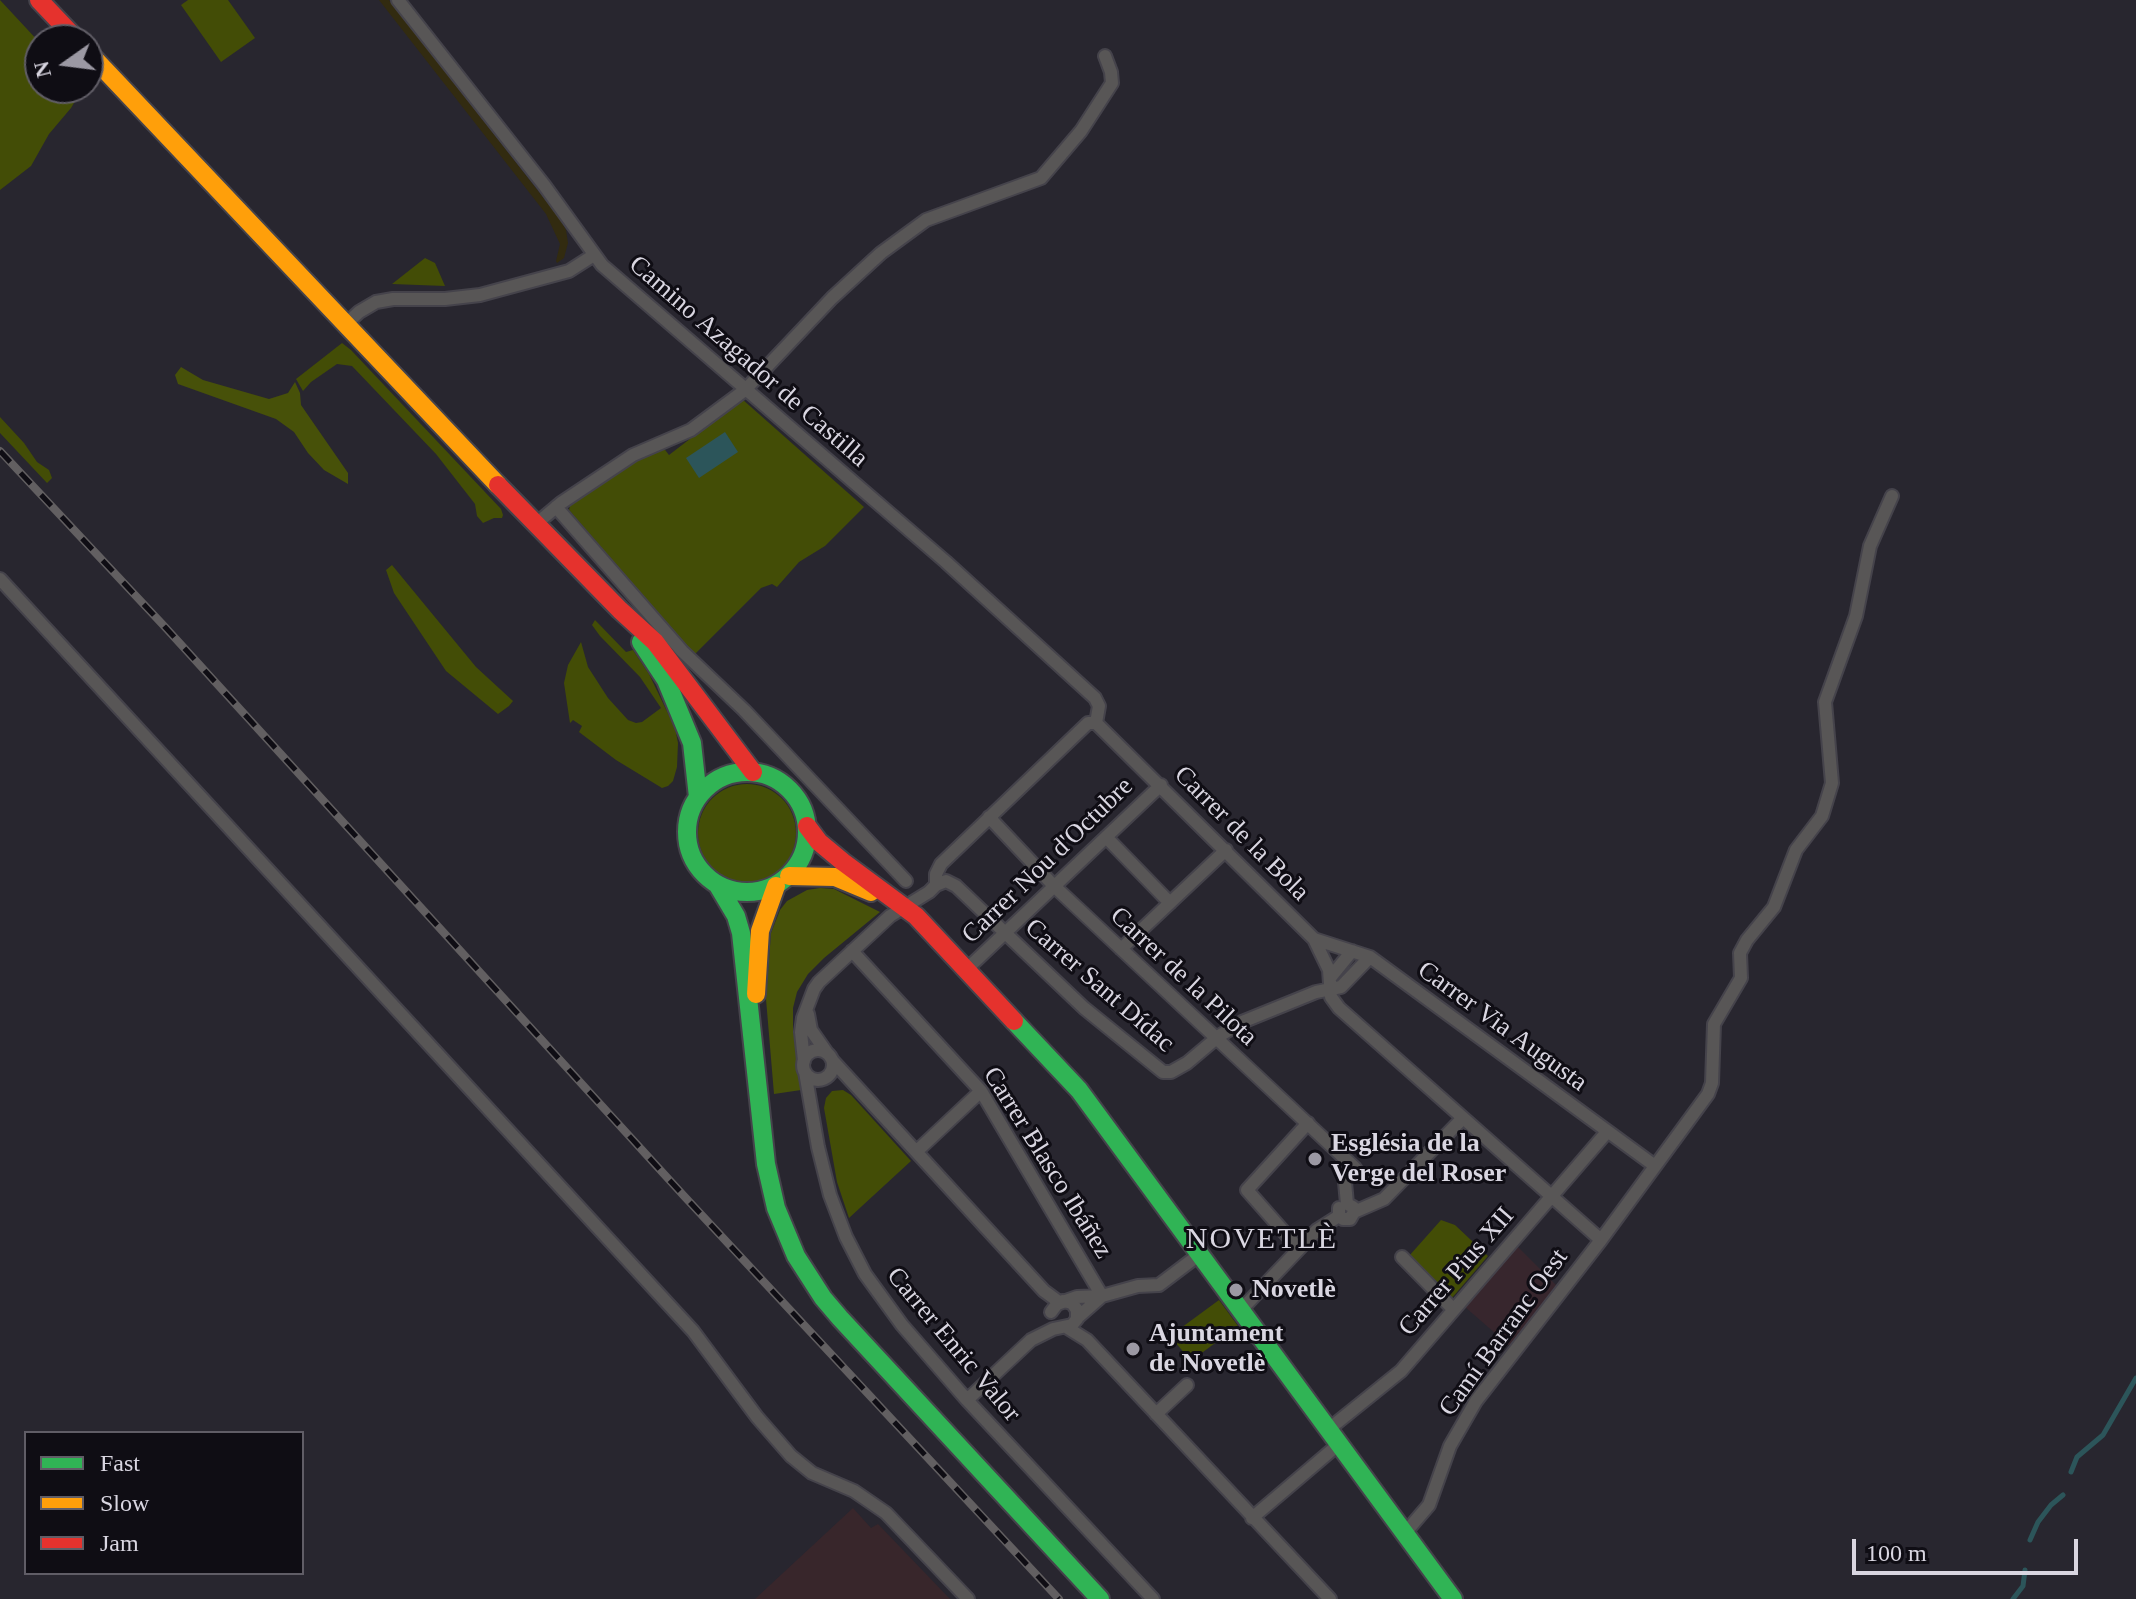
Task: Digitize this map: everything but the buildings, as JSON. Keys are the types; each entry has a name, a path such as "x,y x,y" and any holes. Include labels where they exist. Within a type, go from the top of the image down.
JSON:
{"main road":[{"path":"39,0 62,24"},
{"path":"104,69 536,524 655,642 753,772"},
{"path":"620,610 666,680 692,743 698,797"},
{"path":"753,1037 760,931 782,881 803,853 807,826 795,796 783,784 753,772 732,774 713,782 698,797 687,828 688,845 704,874 736,892 756,892 782,881 835,877 916,916 1079,1090 1241,1310 1250,1334 1334,1436 1453,1599"},
{"path":"807,826 819,842 899,906"},
{"path":"717,884 736,916 741,933 762,1140 770,1187 782,1227 802,1267 840,1318 1100,1599"}],"street":[{"name":"Camino Azagador de Castilla","path":"398,0 544,185 594,255 613,275 935,552 1095,698 1099,706 1096,723"},
{"path":"536,524 633,455 691,430 745,390 832,298 881,253 926,220 1041,178 1081,131 1112,83 1105,56"},
{"path":"346,324 376,302 480,295 569,271 594,255"},
{"name":"Camí Barranc Oest","path":"1405,1533 1429,1505 1450,1446 1476,1401 1601,1240 1708,1094 1712,1083 1714,1024 1741,978 1740,953 1774,907 1796,850 1822,816 1832,783 1825,702 1856,616 1870,546 1892,496"},
{"path":"556,507 682,651 744,710 906,881"},
{"path":"0,579 693,1331 757,1417 791,1456 812,1473 854,1491 879,1508 900,1525 968,1599"},
{"path":"1096,723 1088,723 941,864 936,874 936,885 899,906 819,982 807,1007 811,1030 859,1089 1044,1291 1056,1308 1054,1323 1070,1323 1330,1599"},
{"name":"Carrer de la Bola","path":"1096,723 1314,939 1325,960 1339,1008 1601,1240"},
{"name":"Carrer Nou d'Octubre","path":"967,969 1161,785"},
{"name":"Carrer de la Pilota","path":"989,817 1054,886 1352,1164 1355,1168 1345,1182 1350,1208"},
{"path":"1106,837 1170,903"},
{"path":"1121,949 1226,850"},
{"name":"Carrer Sant Dídac","path":"936,885 946,881 953,883 1084,1008 1160,1070 1171,1072 1242,1022 1330,984 1346,985 1370,957"},
{"name":"Carrer Via Augusta","path":"1314,939 1370,957 1655,1166"},
{"name":"Carrer Blasco Ibáñez","path":"852,951 981,1091 1102,1296"},
{"path":"1330,984 1352,951"},
{"name":"Carrer Enric Valor","path":"807,1007 801,1032 804,1066 825,1175 837,1216 852,1251 902,1325 967,1400 1153,1599"},
{"path":"830,1056 813,1051 804,1066 815,1079 825,1078 859,1089"},
{"path":"825,1078 831,1072 830,1056"},
{"path":"917,1151 981,1091"},
{"path":"1241,1310 1317,1230 1339,1216 1350,1219 1350,1208 1384,1199 1463,1118"},
{"path":"1299,1249 1247,1190 1308,1123"},
{"name":"Carrer Pius XII","path":"1252,1518 1395,1377 1607,1132"},
{"path":"1031,1340 1034,1332 1056,1308 1138,1286 1159,1285 1200,1254"},
{"path":"1402,1257 1453,1309"},
{"path":"967,1400 1031,1340 1070,1323 1102,1296"},
{"path":"1056,1308 1075,1306 1070,1323"},
{"path":"1156,1414 1187,1385"}],"shaded area":[{"path":"1517,1246 1557,1286 1511,1347 1465,1307"},
{"path":"853,1508 871,1528 878,1524 950,1599 755,1599"}],"green space":[{"path":"0,0 24,26 24,104 73,104 49,134 31,166 0,190"},
{"path":"188,0 228,0 255,38 221,62 181,5"},
{"path":"425,258 435,263 445,286 392,284"},
{"path":"342,343 501,509 502,518 483,523 477,516 475,504 436,454 352,366 337,364 303,391 296,379"},
{"path":"181,367 203,380 269,399 288,393 295,382 301,405 348,473 348,484 324,470 294,432 276,419 178,384 175,375"},
{"path":"742,399 864,507 825,546 799,562 777,587 772,584 761,588 694,655 569,510 570,506 636,460 662,446 669,455"},
{"path":"0,417 37,462 49,470 52,478 47,483 0,433"},
{"path":"392,565 476,667 513,701 509,706 498,714 446,671 394,593 386,570"},
{"path":"595,620 626,652 633,650 649,674 675,728 677,767 668,786 662,788 616,760 579,732 582,726 573,720 570,723 564,683 568,665 581,642 588,667 608,698 628,720 642,722 661,708 640,677 600,636 592,625"},
{"path":"747,784 766,788 782,798 792,814 796,833 792,852 782,868 766,878 747,882 728,878 712,868 702,852 698,833 702,814 712,798 728,788"},
{"path":"834,889 880,912 824,958 808,974 797,992 793,1027 801,1090 774,1094 766,999 771,933 787,901 807,890"},
{"path":"843,1090 911,1161 849,1218 837,1182 824,1108 826,1098 832,1091"},
{"path":"1441,1220 1455,1225 1488,1256 1451,1299 1409,1256"},
{"path":"1219,1300 1238,1326 1191,1361 1170,1336"}],"sand":[{"path":"379,0 389,0 560,219 568,243 564,258 557,263 560,244 546,214"}],"water":[{"path":"725,432 738,452 699,478 686,458"}],"waterway":[{"path":"2071,1472 2077,1457 2103,1435 2136,1378"},
{"path":"2030,1540 2038,1522 2063,1495"},
{"path":"2013,1599 2023,1586 2025,1570"}],"railway":[{"path":"0,451 1059,1599"}],"traffic: fast":[{"path":"641,642 666,680 692,743 698,797"},
{"path":"747,772 770,777 789,790 802,809 807,832 802,855 789,874 770,887 747,892 724,887 705,874 692,855 687,832 692,809 705,790 724,777 747,772"},
{"path":"717,884 736,916 741,933 766,1164 776,1208 796,1256 840,1318 1100,1599"},
{"path":"1014,1021 1079,1090 1453,1599"}],"traffic: slow":[{"path":"104,69 498,485"},
{"path":"789,876 835,877 871,892"},
{"path":"756,994 760,931 776,886"}],"traffic: jam":[{"path":"39,0 62,24"},
{"path":"498,485 655,642 753,772"},
{"path":"807,826 819,842 843,862 916,916 1014,1021"}],"place":[{"name":"Església de la Verge del Roser","path":"1315,1159"},
{"name":"Novetlè","path":"1236,1290"},
{"name":"Ajuntament de Novetlè","path":"1133,1349"}],"district":[{"name":"NOVETLÈ","path":"1262,1240"}]}
